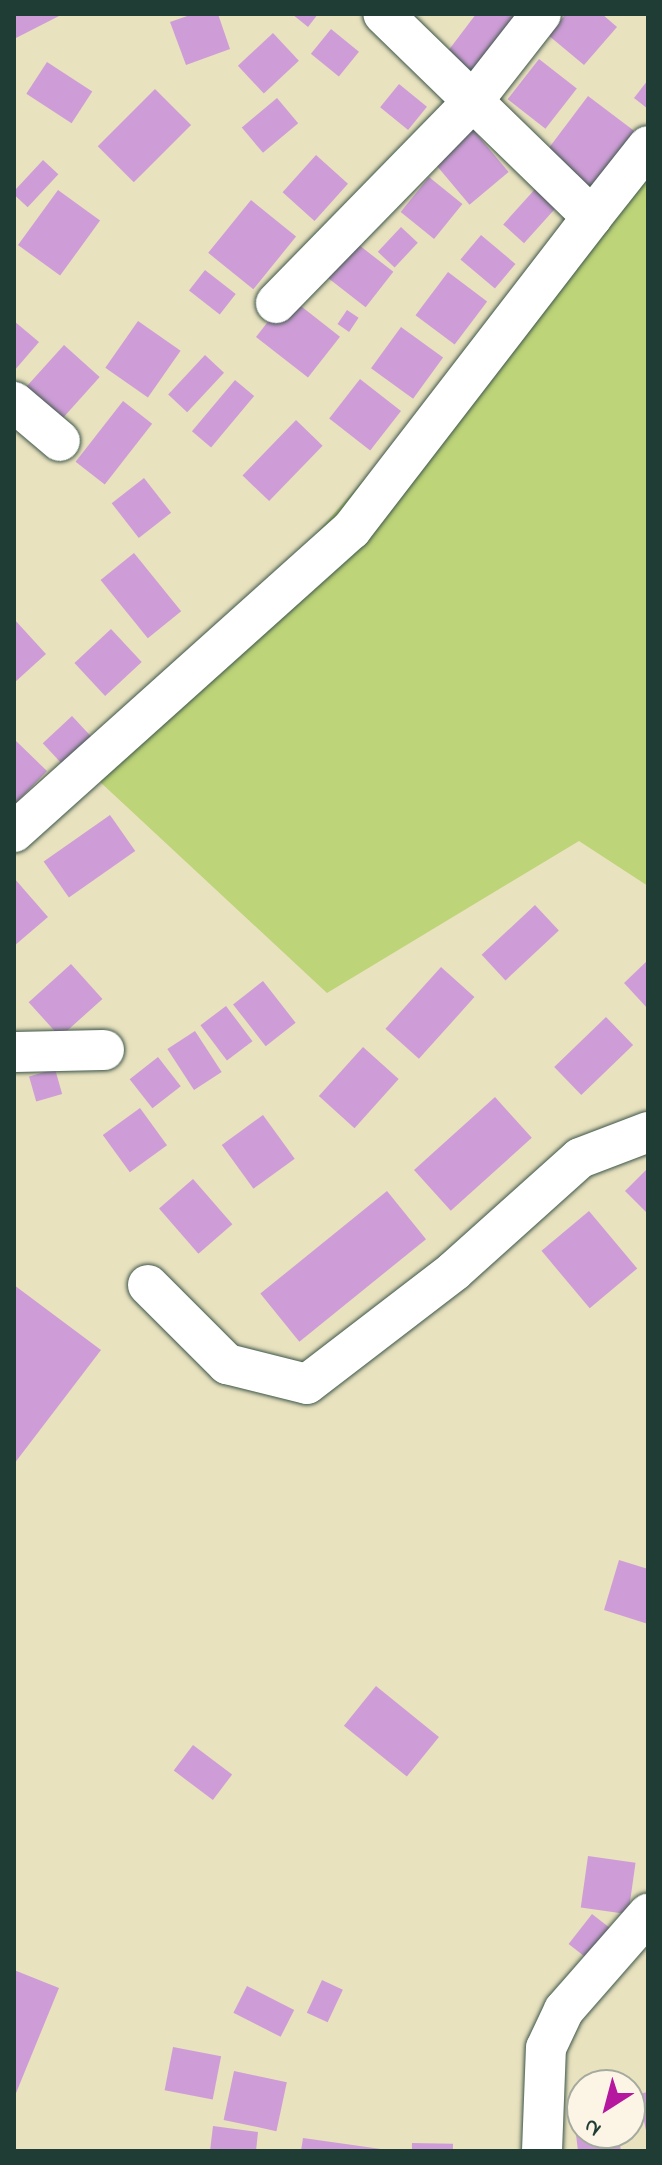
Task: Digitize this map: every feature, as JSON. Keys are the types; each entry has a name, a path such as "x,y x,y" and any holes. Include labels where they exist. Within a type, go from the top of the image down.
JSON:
{"street":[{"path":"383,14 592,217"},
{"path":"276,303 473,101 541,14"},
{"path":"14,832 351,530 648,146"},
{"path":"14,402 60,441"},
{"path":"14,1052 104,1050"},
{"path":"148,1285 227,1364 307,1384 454,1271 580,1158 648,1132"},
{"path":"542,2151 546,2048 564,2010 648,1914"}],"green space":[{"path":"648,159 648,886 579,841 327,993 98,780"}],"building":[{"path":"14,14 63,14 14,39"},
{"path":"193,14 218,14 230,49 186,65 170,22"},
{"path":"292,14 318,14 308,27"},
{"path":"476,14 515,14 524,21 478,81 445,55"},
{"path":"566,14 602,14 617,27 584,65 548,35"},
{"path":"331,29 359,52 339,77 311,54"},
{"path":"273,33 299,61 264,94 238,66"},
{"path":"539,59 577,89 545,129 508,99"},
{"path":"47,62 92,91 72,123 26,94"},
{"path":"648,80 648,109 634,98"},
{"path":"399,84 427,107 408,130 380,107"},
{"path":"155,89 191,125 134,182 98,146"},
{"path":"588,96 642,137 600,194 545,153"},
{"path":"277,98 298,123 263,153 242,128"},
{"path":"470,126 509,172 469,205 431,159"},
{"path":"316,155 348,184 314,221 283,192"},
{"path":"43,160 58,174 28,207 14,191"},
{"path":"429,177 462,204 434,239 401,212"},
{"path":"536,188 557,207 524,243 503,224"},
{"path":"58,190 100,221 60,276 18,245"},
{"path":"251,200 296,237 253,289 208,253"},
{"path":"401,227 418,243 395,268 378,252"},
{"path":"481,235 515,264 495,288 460,260"},
{"path":"350,238 393,272 366,307 322,273"},
{"path":"205,270 236,294 220,314 189,290"},
{"path":"448,272 487,301 455,345 416,315"},
{"path":"288,296 340,337 308,378 256,337"},
{"path":"347,310 359,318 349,332 337,324"},
{"path":"14,321 39,342 14,371"},
{"path":"138,321 181,351 148,398 105,368"},
{"path":"401,327 443,358 413,399 371,368"},
{"path":"64,345 100,377 59,422 23,390"},
{"path":"205,355 224,373 187,412 168,394"},
{"path":"360,379 401,411 370,450 329,418"},
{"path":"235,380 254,396 211,447 192,431"},
{"path":"123,401 152,424 105,484 76,462"},
{"path":"296,420 323,446 269,501 243,475"},
{"path":"144,478 171,513 139,538 112,503"},
{"path":"134,553 181,611 148,638 101,580"},
{"path":"14,619 46,654 14,683"},
{"path":"111,629 142,662 105,696 74,663"},
{"path":"72,716 98,744 69,771 43,743"},
{"path":"14,739 47,771 14,805"},
{"path":"110,815 135,851 69,898 44,861"},
{"path":"14,878 48,917 14,946"},
{"path":"535,905 559,931 505,980 482,955"},
{"path":"648,960 648,1009 624,983"},
{"path":"71,964 102,999 60,1037 29,1002"},
{"path":"441,967 474,997 419,1059 385,1029"},
{"path":"263,981 296,1023 266,1046 233,1004"},
{"path":"226,1006 252,1041 227,1060 200,1025"},
{"path":"606,1017 633,1045 581,1095 554,1067"},
{"path":"195,1031 222,1072 194,1090 167,1049"},
{"path":"363,1047 399,1079 355,1128 319,1096"},
{"path":"158,1057 181,1086 152,1108 130,1079"},
{"path":"55,1069 62,1094 36,1101 29,1076"},
{"path":"495,1097 532,1138 451,1211 414,1170"},
{"path":"140,1108 167,1145 130,1172 103,1135"},
{"path":"263,1115 295,1159 253,1189 222,1145"},
{"path":"648,1168 648,1214 625,1191"},
{"path":"193,1179 232,1224 198,1254 159,1209"},
{"path":"387,1191 426,1239 299,1342 260,1294"},
{"path":"589,1211 637,1268 590,1308 542,1251"},
{"path":"14,1285 101,1350 14,1464"},
{"path":"619,1560 648,1569 648,1624 604,1610"},
{"path":"376,1686 439,1737 407,1777 344,1726"},
{"path":"193,1745 232,1774 213,1800 174,1771"},
{"path":"588,1856 636,1863 628,1914 581,1907"},
{"path":"592,1914 614,1931 591,1961 569,1944"},
{"path":"14,1970 59,1988 14,2098"},
{"path":"322,1980 343,1990 328,2022 307,2013"},
{"path":"247,1986 294,2010 281,2037 233,2013"},
{"path":"173,2047 221,2056 213,2100 165,2090"},
{"path":"234,2071 287,2082 276,2131 224,2120"},
{"path":"648,2092 648,2135 646,2130"},
{"path":"213,2126 258,2132 256,2151 210,2151"},
{"path":"303,2138 381,2149 381,2151 301,2151"},
{"path":"412,2143 453,2144 453,2151 412,2151"},
{"path":"578,2149 621,2151 578,2151"}]}
